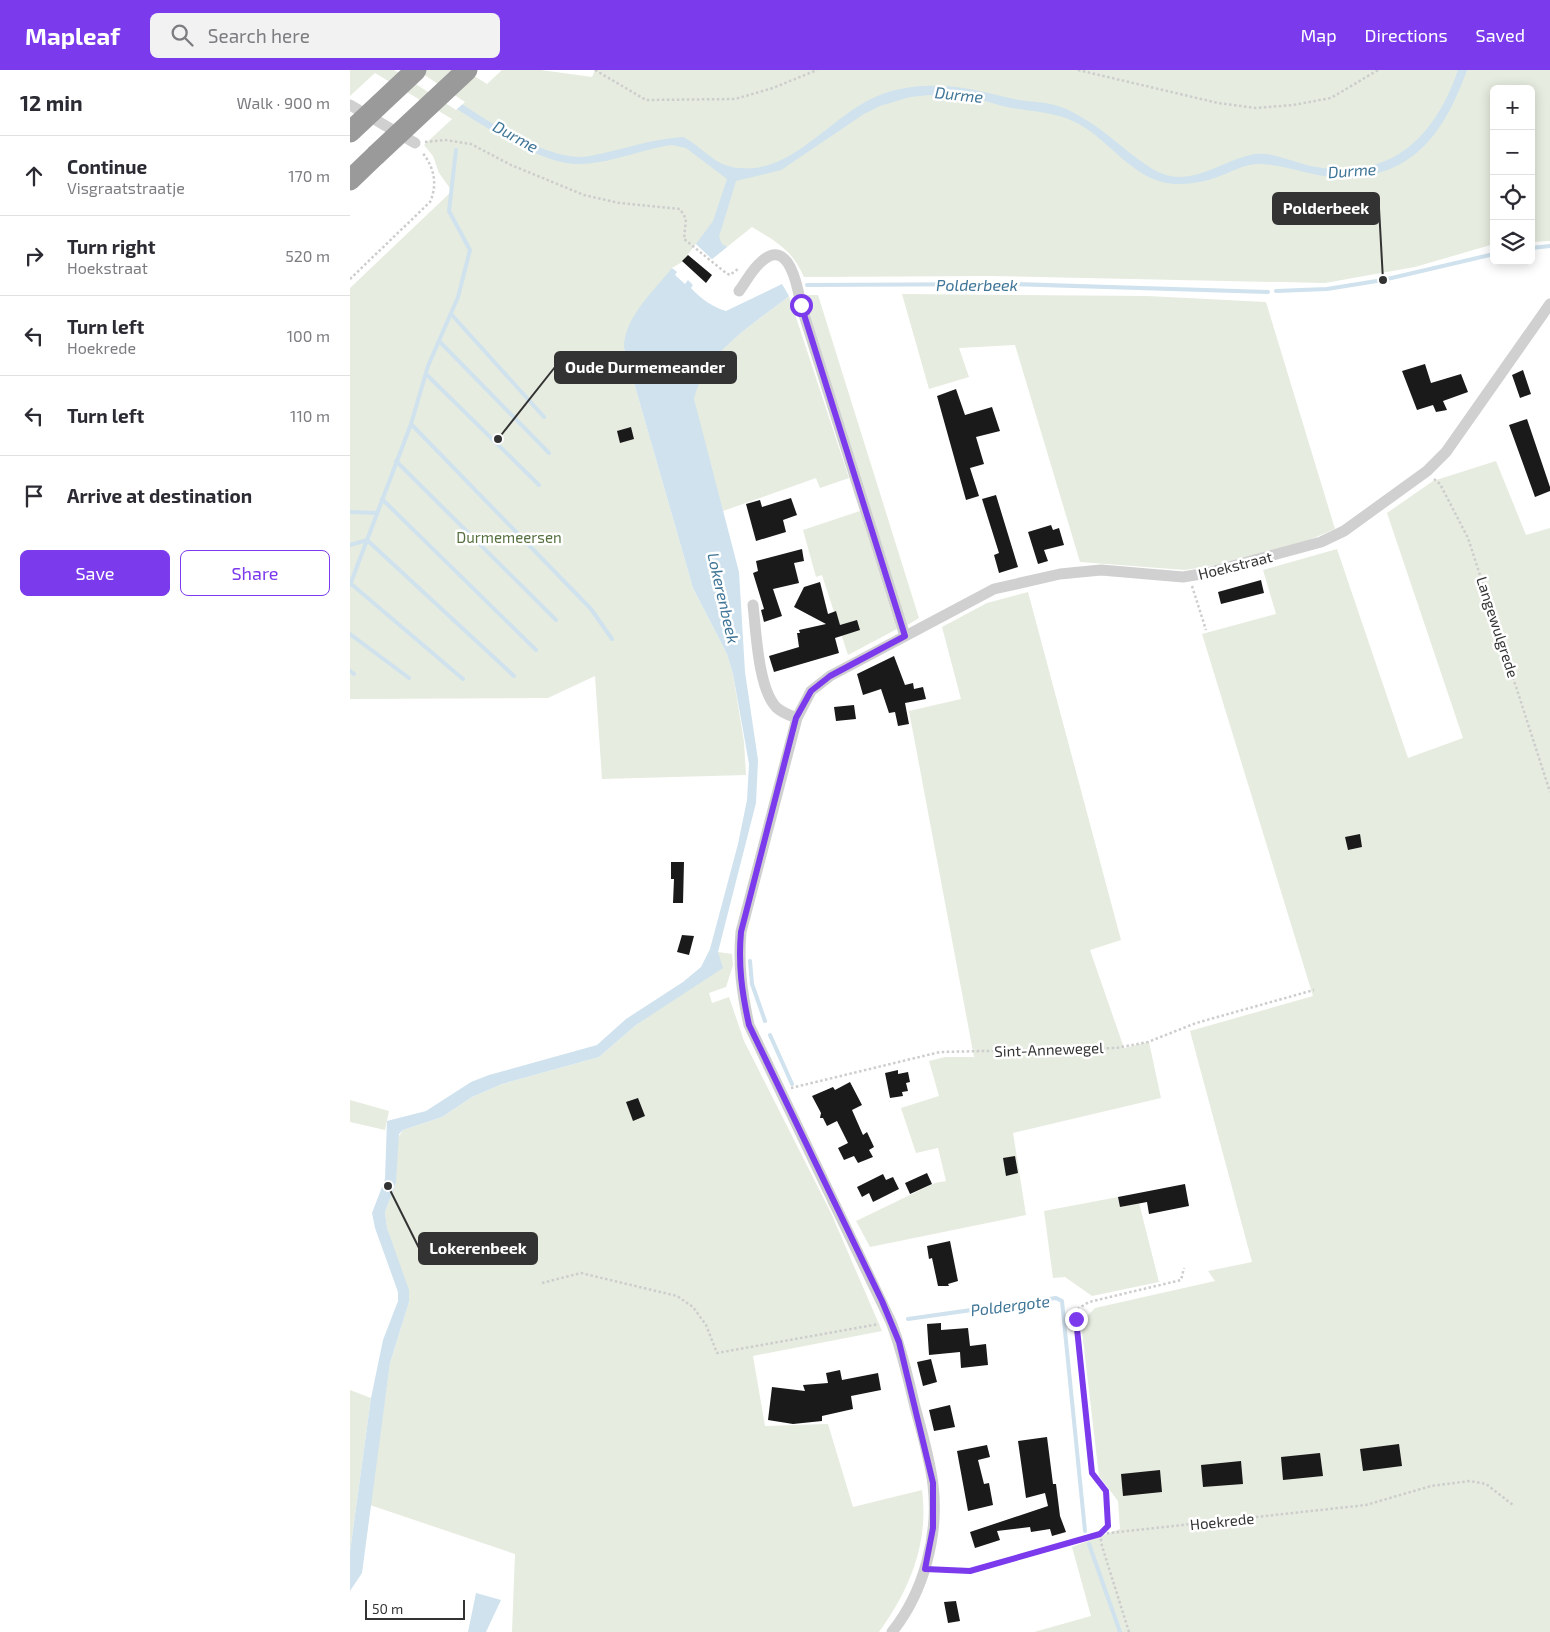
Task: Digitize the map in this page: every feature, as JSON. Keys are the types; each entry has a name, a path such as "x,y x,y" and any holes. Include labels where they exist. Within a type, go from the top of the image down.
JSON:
{"highway":[{"path":"350,132 416,70"},
{"path":"350,180 467,70"}],"street":[{"path":"350,105 415,143"},
{"path":"739,291 760,262 768,257 778,257 788,263 796,276 801,305 905,636"},
{"name":"Hoekstraat","path":"892,1632 900,1622 925,1569 933,1528 933,1483 899,1342 749,1025 740,988 739,958 741,932 796,718 811,691 830,676 994,589 1030,580 1101,570 1188,576 1208,573 1321,542 1344,532 1427,471 1446,452 1465,427 1531,328 1550,304"},
{"path":"753,605 762,676 775,706 783,713 796,718"}],"path":[{"path":"596,70 646,100 656,100 735,99 773,88 817,70"},
{"path":"1078,70 1192,98 1256,108 1293,105 1331,98 1378,70"},
{"path":"415,143 444,140 471,144 528,172 584,195 619,203 680,209 686,219 684,239 717,267"},
{"path":"350,279 430,202 434,192 434,175 428,159 415,143"},
{"name":"Langewulgrede","path":"1427,471 1440,484 1468,538 1550,792"},
{"path":"1188,576 1206,630"},
{"name":"Sint-Annewegel","path":"780,1090 940,1052 1116,1048 1148,1042 1196,1023 1314,990"},
{"path":"1129,1632 1100,1534 1108,1526 1109,1509 1106,1491 1092,1473 1076,1319 1079,1308 1089,1302 1181,1280 1184,1268"},
{"path":"542,1284 581,1273 677,1296 693,1307 706,1325 717,1353 891,1322"},
{"name":"Hoekrede","path":"925,1569 970,1571 1100,1534 1366,1505 1431,1486 1470,1481 1486,1484 1513,1505"}],"green space":[{"name":"Durmemeersen","path":"350,70 397,70 423,78 413,70 465,70 487,84 502,70 541,70 592,77 595,70 1550,70 1550,241 1535,242 1535,85 1490,85 1490,245 1415,267 1325,283 990,276 804,277 789,253 769,237 752,227 712,259 696,244 682,262 672,268 624,348 693,588 727,654 733,674 744,742 746,775 602,779 595,676 548,698 350,699 350,288 452,191 439,173 433,156 424,145 452,119 375,73 350,96"},
{"path":"902,294 1147,296 1266,302 1335,529 1309,540 1216,565 1185,570 1080,562 1015,345 959,348 969,377 929,389"},
{"path":"802,295 818,295 919,618 906,626"},
{"path":"789,296 849,478 820,488 816,478 723,511 694,406 697,385 705,370 731,342"},
{"path":"1496,461 1526,535 1550,528 1550,1632 1034,1632 1091,1616 1072,1547 1120,1529 1118,1501 1099,1476 1081,1322 1095,1308 1215,1281 1208,1271 1252,1262 1190,1031 1313,996 1202,634 1276,614 1263,570 1337,549 1408,758 1463,738 1387,513 1433,481"},
{"path":"860,511 897,629 848,655 822,575 816,577 803,530"},
{"path":"1028,592 1121,940 1090,950 1124,1048 1149,1042 1161,1098 1013,1133 1026,1215 870,1247 856,1221 935,1183 946,1181 938,1148 916,1153 901,1108 939,1096 929,1061 945,1057 974,1057 909,711 961,699 942,627 987,603"},
{"path":"718,952 732,954 733,965 726,987 709,993 712,1003 729,997 744,1041 831,1213 882,1331 753,1356 765,1426 828,1424 853,1507 922,1490 923,1529 915,1565 900,1599 879,1632 512,1632 515,1554 370,1505 390,1363 409,1302 387,1228 385,1212 396,1183 397,1139 403,1130 442,1117 472,1097 502,1084 599,1057 636,1025 660,1008"},
{"path":"350,1100 389,1111 385,1130 350,1122"},
{"path":"1118,1197 1120,1207 1139,1203 1159,1282 1092,1296 1065,1277 1053,1278 1044,1211"},
{"path":"350,1390 371,1398 350,1552"}],"water":[{"name":"Durme","path":"1458,70 1467,70 1447,116 1434,135 1402,163 1382,172 1359,177 1323,176 1279,166 1252,164 1202,181 1186,184 1162,182 1138,171 1097,136 1075,122 1060,116 1006,107 974,99 929,95 910,97 880,106 864,114 781,170 736,181 719,237 722,244 727,247 712,259 696,244 713,221 727,179 686,148 672,145 602,162 579,164 561,162 540,155 496,133 417,83 423,78 504,130 550,151 571,156 590,156 648,142 683,137 718,162 732,167 752,168 770,165 787,157 804,147 851,111 875,97 912,87 960,87 1063,108 1094,125 1139,160 1158,172 1178,177 1201,173 1245,156 1256,154 1278,156 1316,167 1343,169 1367,167 1388,160 1407,148 1423,134 1437,115"},
{"path":"672,268 677,272 675,275 685,284 688,280 693,285 691,288 703,299 717,308 726,311 782,284 789,296 746,329 719,353 708,367 694,399 739,572 745,672 758,760 756,803 718,952 723,968 636,1025 599,1057 502,1084 472,1097 442,1117 403,1130 399,1134 396,1183 385,1212 387,1228 409,1290 409,1302 390,1363 362,1573 350,1591 350,1552 371,1398 383,1340 398,1301 398,1292 375,1228 372,1213 385,1179 387,1121 426,1111 471,1082 489,1075 597,1045 626,1019 683,982 701,967 710,949 738,844 747,800 749,764 733,674 727,654 693,588 624,348 625,337 634,315"},
{"path":"476,1593 501,1600 486,1632 468,1632"}],"pier":[{"path":"394,70 417,70 465,102 456,110"}],"building":[{"path":"688,255 712,275 706,283 682,261"},
{"path":"1425,364 1431,383 1461,374 1468,392 1443,401 1447,410 1436,412 1433,405 1417,410 1402,371"},
{"path":"1523,370 1531,394 1520,398 1512,375"},
{"path":"956,389 965,415 992,407 1000,431 976,437 984,464 970,468 979,496 966,500 937,396"},
{"path":"1527,419 1550,487 1550,491 1535,497 1509,425"},
{"path":"631,427 634,439 620,443 617,431"},
{"path":"996,495 1018,567 999,573 994,555 999,553 982,499"},
{"path":"791,498 797,515 783,520 786,532 756,541 746,504 760,500 762,507"},
{"path":"1051,525 1053,530 1059,528 1064,545 1044,550 1048,561 1038,564 1028,532"},
{"path":"802,549 804,561 794,563 799,583 773,589 782,616 764,622 761,610 764,609 753,573 758,571 756,561"},
{"path":"1261,580 1264,593 1221,604 1218,592"},
{"path":"820,582 828,614 836,611 840,625 857,620 860,630 835,638 839,653 774,672 769,656 799,647 797,633 800,633 799,630 826,624 794,607 804,587"},
{"path":"894,656 905,685 913,683 914,689 923,687 926,699 905,703 909,724 898,726 895,712 889,713 881,689 863,695 857,674"},
{"path":"854,705 856,719 836,721 834,707"},
{"path":"1360,834 1362,847 1348,850 1345,837"},
{"path":"671,862 684,862 683,903 673,903 674,879 671,879"},
{"path":"682,935 694,936 689,955 677,952"},
{"path":"898,1070 898,1074 908,1072 910,1082 906,1083 908,1091 902,1092 903,1096 890,1098 885,1073"},
{"path":"850,1082 862,1105 852,1110 863,1135 867,1132 874,1147 869,1150 873,1157 858,1163 854,1156 844,1160 838,1148 848,1143 837,1121 827,1126 823,1118 820,1118 821,1113 812,1096 833,1087 835,1090"},
{"path":"638,1098 645,1116 633,1121 626,1102"},
{"path":"1015,1156 1018,1173 1006,1176 1003,1158"},
{"path":"927,1173 932,1184 910,1194 905,1183"},
{"path":"883,1174 886,1180 893,1177 899,1189 873,1202 869,1193 862,1197 857,1187"},
{"path":"1185,1184 1189,1206 1149,1214 1147,1202 1120,1207 1118,1197"},
{"path":"950,1241 958,1281 948,1284 949,1286 938,1286 932,1258 929,1259 927,1246"},
{"path":"941,1323 941,1330 968,1328 970,1346 986,1344 988,1365 961,1368 960,1352 929,1355 927,1324"},
{"path":"931,1359 937,1382 923,1386 917,1362"},
{"path":"840,1370 842,1380 878,1373 881,1390 851,1396 853,1409 822,1416 822,1421 793,1424 768,1420 772,1387 805,1391 803,1385 828,1383 826,1373"},
{"path":"950,1405 955,1427 934,1431 929,1410"},
{"path":"1047,1437 1053,1484 1056,1484 1060,1516 1066,1532 1052,1536 1050,1529 1031,1532 1030,1527 997,1531 1000,1540 975,1548 970,1532 1048,1506 1045,1493 1026,1498 1018,1441"},
{"path":"1399,1444 1402,1466 1363,1471 1360,1449"},
{"path":"987,1445 990,1457 978,1460 984,1484 989,1483 993,1505 968,1511 957,1451"},
{"path":"1320,1453 1323,1476 1283,1480 1281,1457"},
{"path":"1241,1461 1243,1484 1203,1487 1201,1465"},
{"path":"1160,1470 1162,1492 1123,1496 1121,1474"},
{"path":"956,1601 960,1621 948,1623 944,1602"}],"waterway":[{"path":"456,150 449,211 470,250 458,297 428,366 411,424 591,609 612,639"},
{"name":"Polderbeek","path":"1535,248 1550,246"},
{"name":"Polderbeek","path":"1276,291 1327,289 1383,280 1490,255"},
{"name":"Polderbeek","path":"807,285 1012,284 1268,292"},
{"path":"451,314 544,417"},
{"path":"439,341 549,453"},
{"path":"426,374 539,485"},
{"path":"350,585 411,424"},
{"path":"396,461 556,620"},
{"path":"382,499 536,650"},
{"path":"350,512 377,513"},
{"path":"350,545 367,540 514,676"},
{"path":"350,583 463,679"},
{"path":"350,634 409,678"},
{"path":"350,671 354,674"},
{"name":"Poldergote","path":"750,961 752,984 765,1021"},
{"name":"Poldergote","path":"770,1035 792,1084"},
{"name":"Poldergote","path":"908,1319 1056,1298 1062,1301 1085,1531"},
{"name":"Poldergote","path":"1089,1544 1120,1632"}],"place":[{"name":"Polderbeek","path":"1383,280"},
{"name":"Oude Durmemeander","path":"498,439"},
{"name":"Lokerenbeek","path":"388,1186"}],"route":[{"path":"801,305 905,636 830,676 811,691 796,718 741,932 739,958 740,988 749,1025 882,1301 899,1342 933,1483 935,1506 933,1528 925,1569 970,1571 1100,1534 1108,1526 1109,1509 1106,1491 1092,1473 1076,1319"}]}
